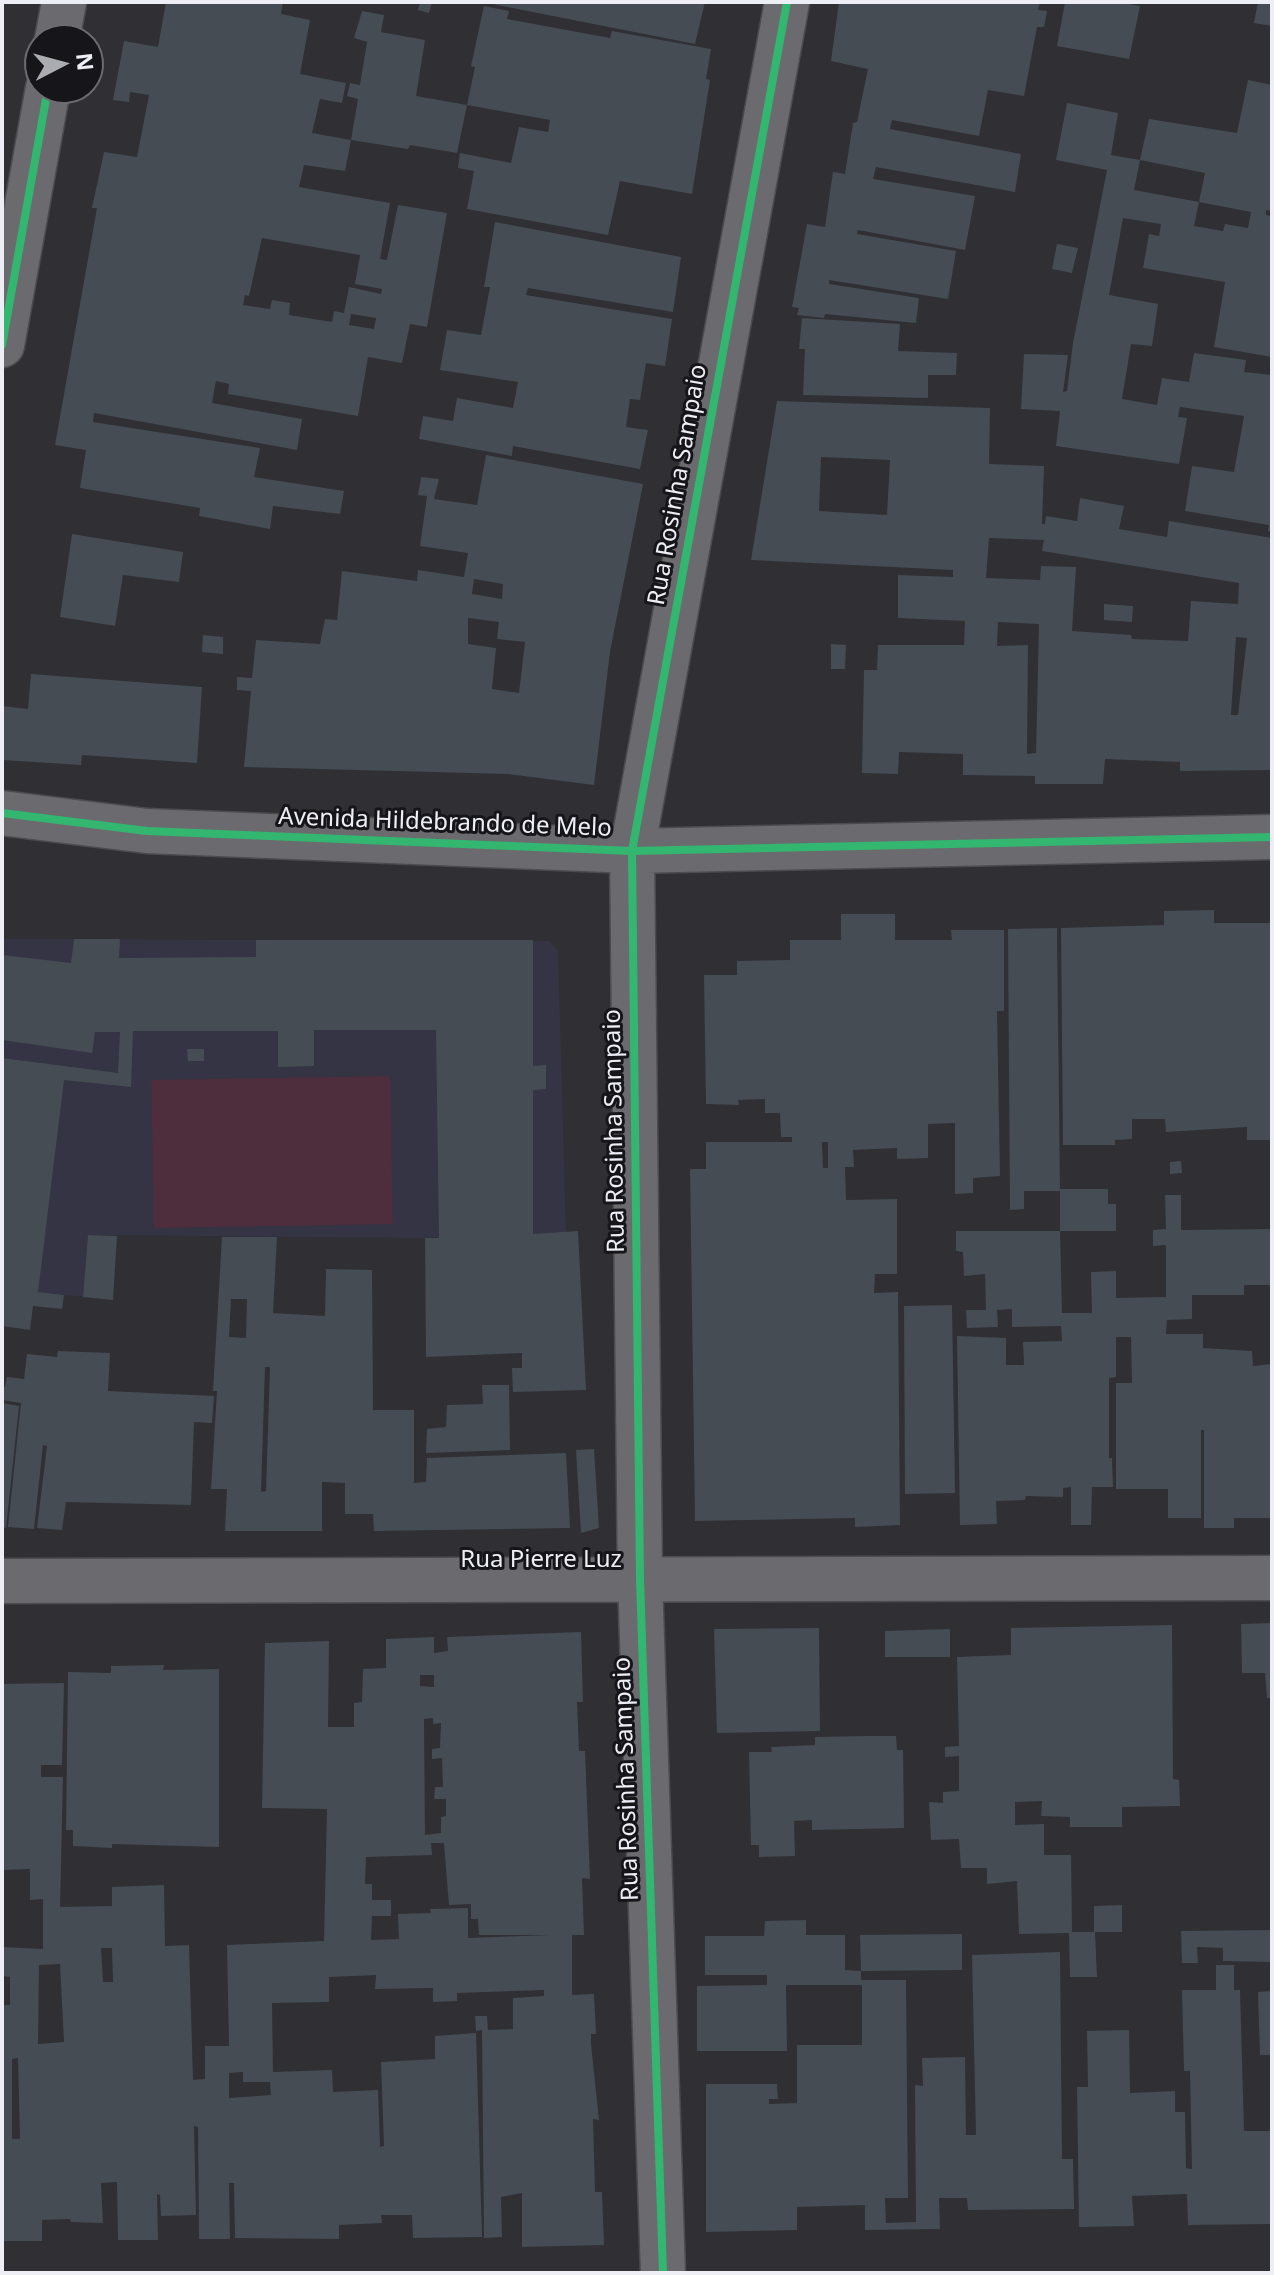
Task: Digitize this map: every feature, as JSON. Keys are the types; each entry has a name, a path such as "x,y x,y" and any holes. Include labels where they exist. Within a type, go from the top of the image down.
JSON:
{"street":[{"path":"60,24 64,2"},
{"name":"Rua Rosinha Sampaio","path":"663,2273 640,1579 632,851 787,2"},
{"path":"2,345 11,235 44,104"},
{"name":"Avenida Hildebrando de Melo","path":"2,813 147,831 632,851 1272,837"},
{"name":"Rua Pierre Luz","path":"2,1581 1272,1578"}],"shaded area":[{"path":"2,939 549,941 558,951 566,1233 425,1238 88,1235 83,1297 2,1288"},
{"path":"390,1076 393,1224 154,1228 151,1080"}],"building":[{"path":"166,2 283,2 281,14 310,20 300,74 346,83 342,103 320,99 312,133 351,140 345,171 304,165 299,187 390,203 380,259 387,260 398,205 447,213 427,327 410,324 402,363 368,357 358,416 228,394 229,384 216,381 212,403 302,419 297,450 94,413 93,422 260,448 254,477 344,491 340,514 273,506 270,529 199,516 200,508 80,488 86,450 55,445 97,208 92,208 104,152 137,157 149,95 130,92 129,102 113,100 124,41 158,47","holes":["262,238 360,255 355,284 382,289 381,294 349,287 344,313 334,311 332,322 289,315 290,303 272,300 270,309 243,305 245,295 249,296","351,314 376,318 374,329 349,325"]},
{"path":"420,2 432,2 429,13 418,10"},
{"path":"482,2 705,2 695,44"},
{"path":"839,2 1040,2 1038,10 1047,11 1044,27 1037,27 1024,96 988,90 979,136 892,120 890,129 1021,154 1015,192 876,167 873,179 975,196 965,250 858,230 857,234 956,251 948,299 829,280 829,284 919,298 916,323 825,314 824,318 797,315 799,308 792,307 807,224 825,227 833,172 845,174 853,123 857,122 868,69 831,61"},
{"path":"1065,2 1119,2 1140,6 1129,59 1057,46"},
{"path":"1258,2 1272,2 1272,26 1254,23"},
{"path":"484,6 509,11 507,19 610,38 612,31 711,49 706,79 710,80 692,194 620,181 608,235 467,209 474,171 458,168 460,153 511,163 519,127 548,132 550,120 467,105 475,67 471,66"},
{"path":"362,11 384,15 381,32 425,40 416,96 467,105 457,153 410,145 408,149 351,140 358,99 347,96 350,83 360,85 367,42 354,38"},
{"path":"1248,80 1272,85 1272,211 1266,210 1266,215 1272,216 1272,357 1214,347 1225,282 1143,268 1149,234 1159,236 1161,224 1123,218 1109,295 1158,304 1152,346 1131,344 1122,399 1157,405 1162,378 1189,382 1194,353 1246,360 1244,372 1272,375 1272,532 1268,531 1269,525 1185,511 1192,466 1234,472 1244,416 1180,407 1178,417 1187,418 1179,464 1056,446 1060,411 1021,409 1024,354 1068,355 1063,392 1067,391 1073,343 1107,170 1056,160 1067,103 1118,113 1111,155 1140,160 1149,119 1237,133","holes":["1140,160 1205,173 1199,202 1134,190","1199,202 1251,212 1248,228 1225,224 1223,231 1194,226"]},
{"path":"495,222 681,257 673,312 528,288 526,295 672,319 665,366 646,363 640,400 630,399 626,427 648,430 640,469 513,446 512,456 419,439 423,416 453,421 457,398 513,408 518,382 440,370 447,330 481,335 490,287 484,287"},
{"path":"1057,244 1078,248 1072,273 1052,269"},
{"path":"802,318 900,324 898,351 957,353 956,375 928,375 928,398 803,395 805,349 799,349"},
{"path":"777,401 990,408 989,464 1044,466 1042,524 1045,524 1046,516 1077,521 1080,498 1124,506 1119,529 1167,537 1169,521 1272,538 1272,770 1180,771 1180,762 1105,759 1103,784 1035,784 1035,776 963,775 963,754 899,752 898,774 862,773 864,670 877,670 878,645 964,645 965,621 898,618 898,575 953,577 953,570 751,560","holes":["821,457 890,460 887,515 819,511","989,538 1044,540 1042,551 1239,583 1238,604 1191,601 1188,641 1132,639 1131,635 1072,631 1076,567 1041,566 1040,580 986,578","998,622 1039,624 1036,753 1027,754 1028,645 997,646","1236,637 1247,638 1238,715 1231,715"]},
{"path":"486,455 643,484 610,652 594,785 508,774 244,767 251,691 237,690 237,677 252,678 256,640 320,644 325,619 337,620 342,571 417,581 418,570 464,577 468,553 420,546 427,496 418,495 421,477 439,479 434,499 477,505","holes":["474,579 503,584 502,599 472,594","468,618 499,622 497,639 525,642 519,693 492,689 496,648 468,644"]},
{"path":"72,534 183,552 179,582 123,575 115,626 60,617"},
{"path":"1104,604 1133,606 1132,622 1104,620"},
{"path":"203,635 223,637 223,654 202,652"},
{"path":"831,644 846,645 845,669 831,669"},
{"path":"31,674 202,687 197,763 82,755 81,765 2,760 2,706 28,709"},
{"path":"1214,910 1214,923 1272,923 1272,1140 1247,1140 1247,1127 1166,1132 1165,1119 1132,1119 1132,1139 1115,1140 1115,1145 1063,1145 1061,928 1164,925 1164,911"},
{"path":"841,914 895,914 895,940 952,940 951,930 1004,930 1004,1011 997,1011 1000,1176 973,1178 973,1193 955,1194 955,1123 928,1124 928,1158 897,1159 897,1148 853,1150 854,1167 845,1167 846,1200 897,1199 897,1274 875,1274 874,1293 898,1292 900,1525 855,1527 855,1518 695,1521 690,1169 706,1169 706,1142 792,1142 792,1137 781,1137 780,1113 765,1113 765,1099 738,1100 739,1105 706,1104 704,975 737,975 737,961 790,960 790,940 841,940","holes":["822,1142 828,1142 828,1168 823,1168"]},
{"path":"1057,928 1060,1191 1024,1191 1024,1209 1010,1210 1008,929"},
{"path":"74,939 120,939 119,958 256,957 256,940 533,940 533,1066 546,1065 546,1089 533,1090 533,1234 578,1231 586,1390 513,1392 512,1368 522,1368 522,1353 426,1357 425,1238 439,1238 436,1030 314,1030 314,1066 278,1067 278,1031 133,1031 131,1087 64,1080 38,1292 64,1295 62,1309 33,1306 30,1330 2,1326 2,1058 118,1073 120,1032 95,1032 92,1053 2,1040 2,955 71,963"},
{"path":"187,1049 204,1049 204,1061 188,1061"},
{"path":"1181,1161 1182,1173 1170,1174 1170,1162"},
{"path":"1060,1189 1108,1189 1108,1204 1116,1204 1116,1231 1060,1231"},
{"path":"1165,1195 1181,1195 1181,1230 1272,1229 1272,1285 1244,1285 1244,1295 1192,1295 1192,1319 1167,1320 1166,1334 1203,1334 1203,1348 1252,1351 1253,1366 1272,1364 1272,1518 1234,1518 1234,1528 1204,1528 1204,1430 1201,1430 1201,1518 1168,1518 1168,1489 1116,1489 1116,1383 1132,1383 1131,1337 1116,1337 1116,1377 1109,1378 1109,1458 1112,1458 1113,1487 1092,1487 1091,1525 1071,1525 1071,1487 1063,1488 1063,1497 1026,1496 1025,1500 996,1501 997,1524 960,1525 957,1336 1006,1338 1006,1365 1024,1365 1023,1342 1062,1341 1061,1326 1012,1327 1012,1309 997,1310 998,1327 967,1328 966,1310 986,1310 985,1274 964,1276 963,1252 956,1251 956,1231 1060,1231 1062,1313 1092,1313 1091,1272 1116,1271 1116,1298 1166,1297 1166,1245 1153,1246 1153,1230 1166,1229"},
{"path":"88,1235 117,1236 113,1300 83,1297"},
{"path":"222,1237 277,1237 273,1313 325,1316 326,1269 372,1270 373,1410 414,1410 414,1483 426,1482 427,1458 566,1453 570,1528 374,1531 373,1514 345,1514 345,1483 322,1482 322,1531 225,1531 227,1489 211,1489 217,1391 213,1391","holes":["231,1299 247,1299 246,1338 229,1337","265,1367 270,1367 266,1491 261,1492"]},
{"path":"952,1305 955,1493 905,1494 904,1306"},
{"path":"58,1351 110,1353 108,1391 214,1396 212,1423 194,1422 191,1505 66,1502 62,1530 37,1528 47,1446 43,1445 34,1529 8,1527 21,1403 2,1400 2,1387 5,1387 7,1377 24,1379 27,1354 57,1357"},
{"path":"482,1385 509,1385 510,1450 426,1453 427,1429 446,1427 447,1405 483,1404"},
{"path":"2,1403 19,1406 6,1528 2,1527"},
{"path":"594,1449 599,1528 581,1533 576,1450"},
{"path":"1272,1623 1272,1698 1267,1698 1265,1673 1242,1673 1241,1624"},
{"path":"1172,1625 1173,1779 1179,1780 1180,1806 1122,1807 1122,1827 1070,1827 1070,1817 1041,1816 1042,1801 1015,1802 1015,1825 1044,1824 1044,1855 1071,1855 1072,1932 1095,1932 1097,1977 1070,1977 1069,1933 1019,1934 1017,1881 987,1884 987,1868 961,1868 959,1839 931,1840 929,1802 943,1803 943,1792 959,1791 959,1756 945,1757 945,1747 959,1746 957,1657 1011,1655 1011,1628"},
{"path":"819,1628 820,1731 717,1733 714,1629"},
{"path":"950,1629 950,1657 885,1657 885,1631"},
{"path":"581,1632 583,1702 577,1702 579,1751 585,1751 590,1879 582,1878 584,1935 572,1935 572,1995 594,1994 596,2034 591,2034 591,2044 599,2120 593,2119 595,2192 602,2192 604,2245 522,2247 522,2193 501,2197 502,2237 484,2238 482,2030 476,2031 475,2016 487,2016 488,2030 513,2029 513,1998 544,1996 544,1990 457,1993 457,2001 433,2002 433,1988 375,1989 376,1975 329,1977 329,2002 272,2003 273,2072 332,2070 333,2092 378,2090 380,2147 384,2146 381,2062 435,2059 435,2036 476,2033 482,2237 413,2238 412,2215 381,2215 382,2223 339,2225 339,2239 235,2238 234,2183 229,2183 230,2239 199,2239 198,2127 194,2126 196,2215 161,2216 160,2195 157,2194 158,2240 118,2240 117,2182 101,2183 103,2223 42,2220 42,2241 2,2241 2,2005 10,2005 10,1977 2,1976 2,1947 43,1949 43,1899 30,1900 30,1869 2,1870 2,1684 64,1683 62,1765 41,1765 41,1777 63,1777 60,1907 112,1906 112,1887 164,1885 165,1946 189,1945 193,2080 205,2079 205,2046 229,2046 227,1945 324,1941 327,1809 262,1808 265,1643 329,1641 328,1727 354,1727 354,1703 362,1702 363,1669 386,1668 386,1639 434,1637 434,1653 448,1651 447,1637","holes":["420,1675 434,1675 434,1687 420,1686","433,1718 433,1724 441,1723 440,1748 432,1749 432,1759 442,1758 443,1787 435,1787 434,1799 446,1799 446,1816 441,1817 441,1833 425,1835 424,1719","431,1843 444,1843 449,1905 471,1904 471,1919 478,1919 479,1935 550,1935 468,1938 468,1908 430,1909 431,1913 398,1914 399,1939 371,1940 372,1916 391,1916 391,1900 372,1900 372,1884 365,1884 366,1857 432,1855","101,1948 112,1948 113,1982 103,1982","60,1964 64,2042 38,2044 39,1965","18,2058 20,2139 12,2139 12,2059","243,2072 243,2082 270,2082 271,2095 229,2098 229,2073"]},
{"path":"164,1665 163,1670 219,1669 219,1847 73,1846 73,1830 66,1830 68,1672 111,1673 111,1666"},
{"path":"896,1736 897,1750 903,1750 904,1828 812,1830 812,1820 794,1821 795,1856 759,1857 759,1845 751,1845 749,1752 772,1752 771,1747 815,1745 815,1737"},
{"path":"1122,1905 1122,1932 1094,1932 1094,1906"},
{"path":"806,1920 806,1935 845,1935 845,1970 861,1971 861,1980 906,1980 908,2198 885,2198 886,2223 916,2222 915,2085 923,2086 922,2058 965,2057 966,2135 976,2135 972,1955 1060,1952 1062,2159 1073,2159 1074,2209 968,2210 967,2198 939,2198 940,2229 865,2230 865,2205 797,2207 797,2230 706,2232 706,2084 777,2084 778,2099 769,2099 769,2104 797,2103 797,2045 862,2045 862,1985 786,1985 787,2051 697,2051 697,1986 767,1985 767,1975 705,1975 705,1936 764,1936 765,1921"},
{"path":"1272,1930 1272,1962 1223,1961 1223,1948 1197,1947 1198,1963 1182,1963 1181,1931"},
{"path":"962,1934 962,1970 861,1971 860,1935"},
{"path":"1216,1965 1234,1965 1234,1990 1240,1990 1244,2131 1272,2131 1272,2224 1188,2225 1187,2194 1132,2196 1134,2226 1079,2227 1077,2087 1088,2087 1087,2031 1129,2030 1130,2093 1175,2091 1175,2112 1185,2112 1186,2168 1192,2169 1190,2071 1184,2071 1182,1990 1216,1990"},
{"path":"1272,1991 1272,2055 1260,2055 1258,1992"}],"cycle path":[{"path":"663,2273 640,1579 632,851 787,2"},
{"path":"2,345 45,104"},
{"path":"2,813 147,831 632,851 1272,837"}]}
